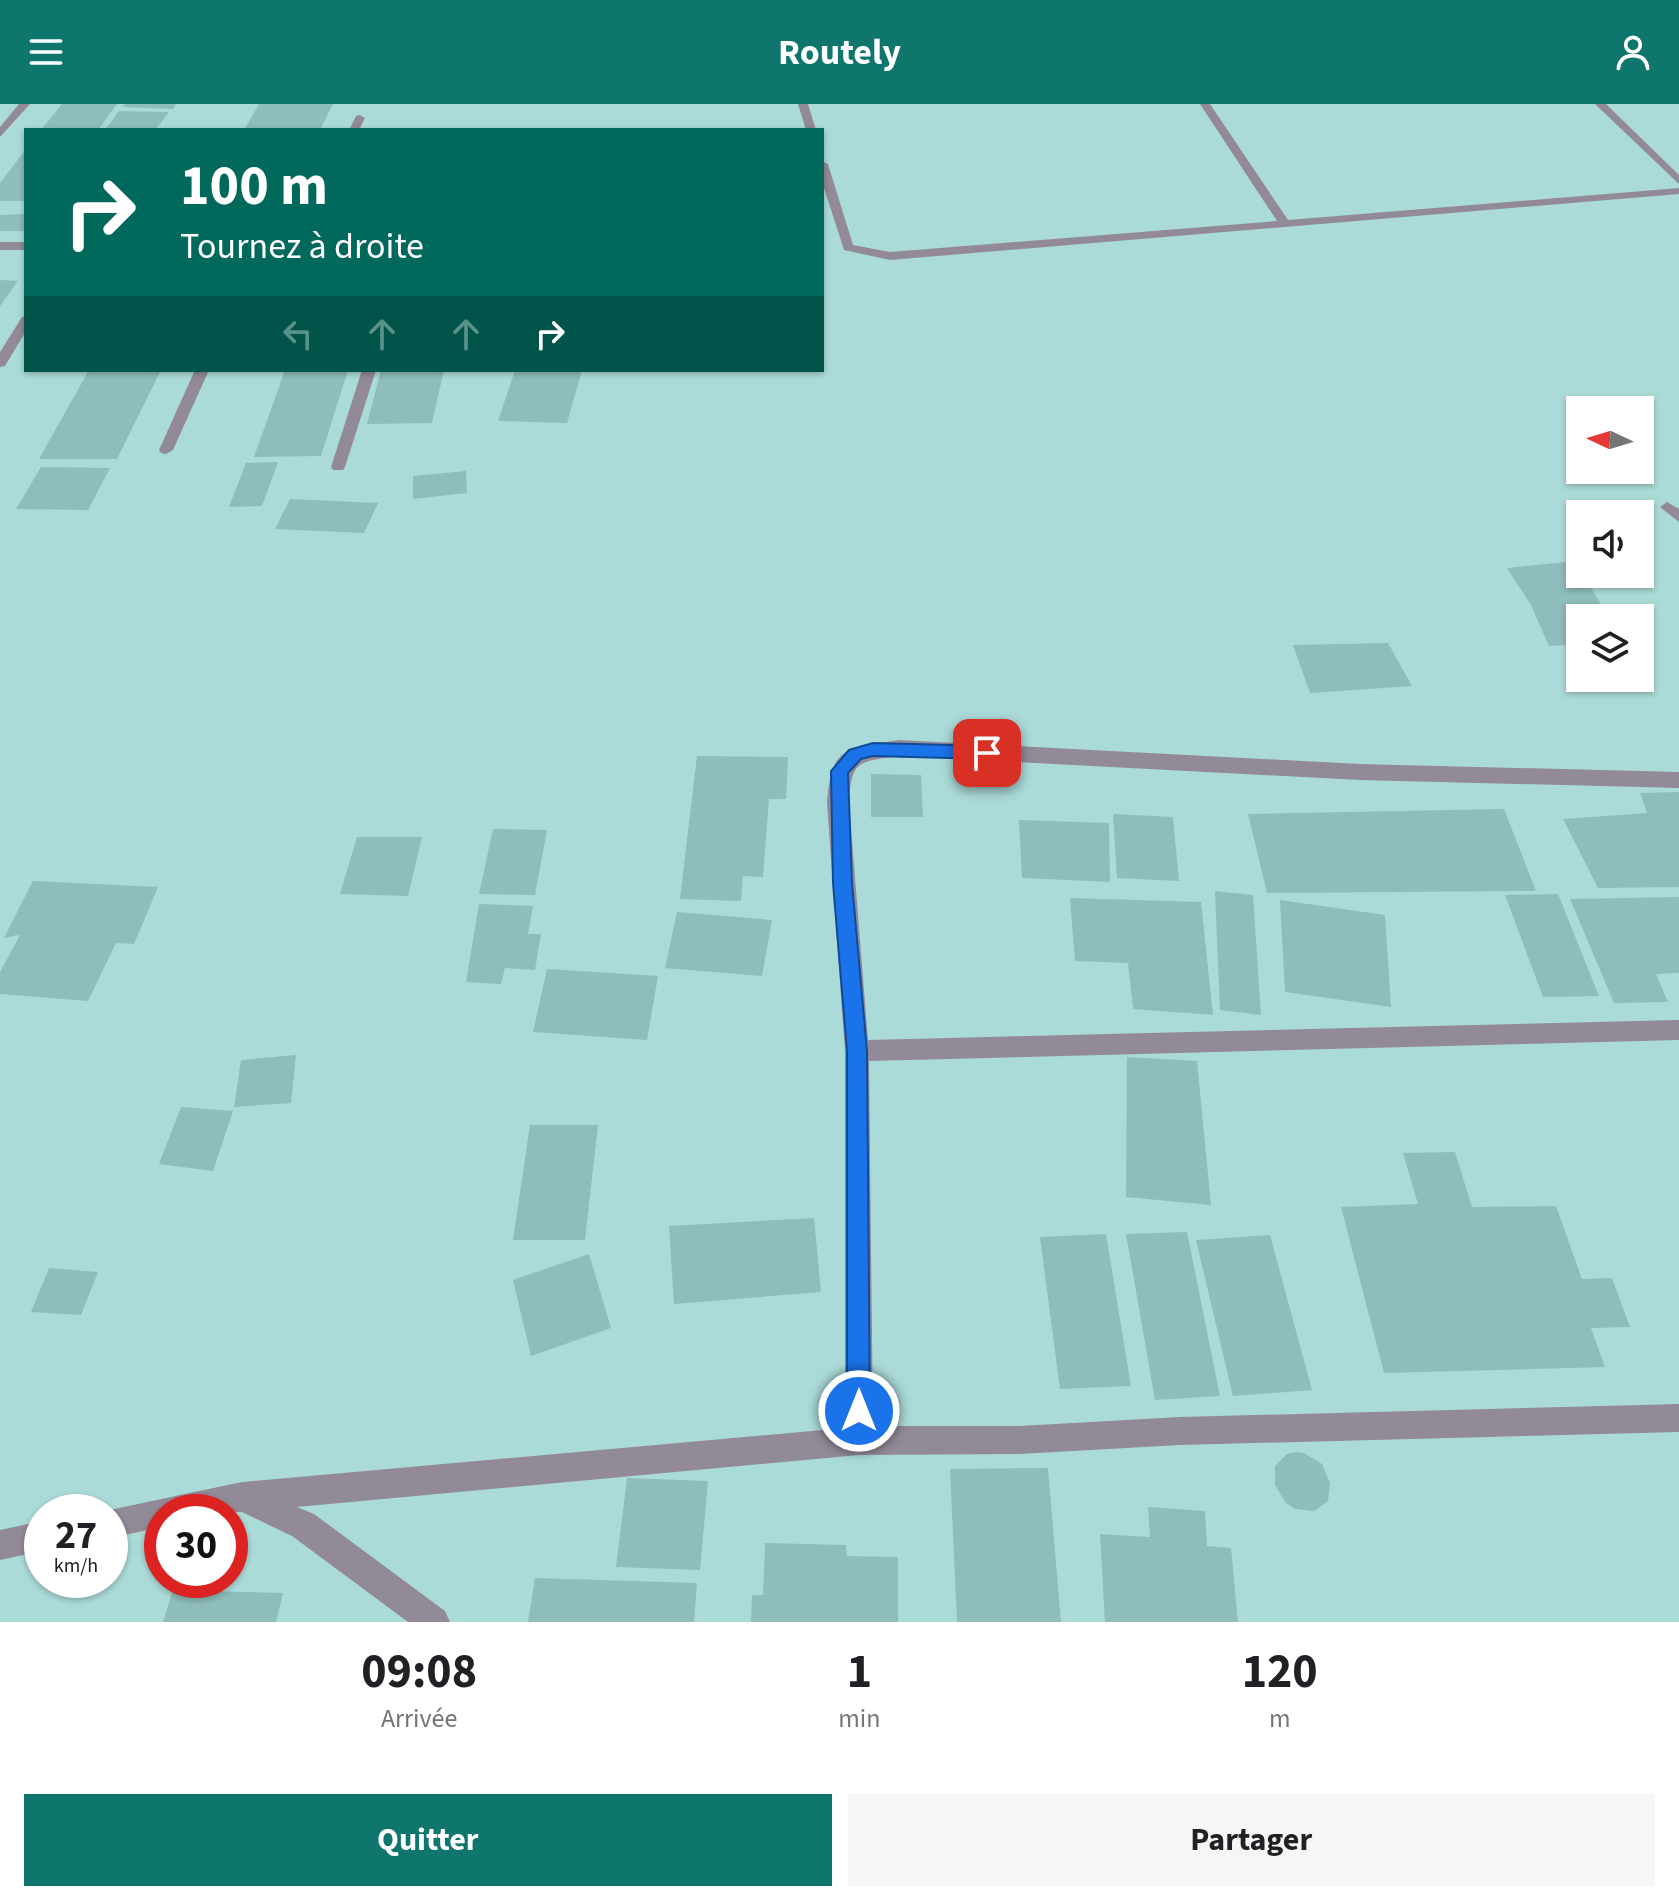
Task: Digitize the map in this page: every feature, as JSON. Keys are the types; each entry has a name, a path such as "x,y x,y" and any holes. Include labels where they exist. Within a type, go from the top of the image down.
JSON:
{"street":[{"path":"859,1441 857,1051 838,803 840,771 855,755 899,748 1360,772 1679,780"},
{"path":"857,1051 1679,1030"},
{"path":"248,1496 859,1441 1019,1440 1180,1431 1679,1418"},
{"path":"248,1500 303,1525 434,1622"},
{"path":"0,1545 24,1540"}],"lane":[{"path":"0,134 25,104"},
{"path":"803,104 810,128"},
{"path":"1205,104 1285,224"},
{"path":"1600,104 1679,181"},
{"path":"355,128 360,118"},
{"path":"824,170 848,247 890,256 1679,191"},
{"path":"0,246 24,246"},
{"path":"0,363 24,323"},
{"path":"166,450 201,372"},
{"path":"338,467 368,372"}],"building":[{"path":"62,104 117,104 99,128 43,128"},
{"path":"125,104 176,104 173,109 122,107"},
{"path":"259,104 333,104 321,128 245,128"},
{"path":"119,111 169,112 157,128 106,128"},
{"path":"24,152 24,201 0,201 0,183"},
{"path":"24,214 24,231 0,231 0,215"},
{"path":"0,280 18,281 0,306"},
{"path":"88,372 160,372 117,459 39,459"},
{"path":"284,372 347,372 321,456 254,457"},
{"path":"380,372 444,372 432,423 367,424"},
{"path":"514,372 581,372 567,423 498,421"},
{"path":"278,462 262,506 229,507 246,463"},
{"path":"41,467 110,468 88,510 16,509"},
{"path":"466,471 467,493 413,499 413,476"},
{"path":"290,499 378,503 364,533 275,529"},
{"path":"1566,562 1566,588 1591,588 1601,604 1566,604 1566,645 1549,646 1531,605 1507,568"},
{"path":"1388,643 1412,686 1310,693 1293,645"},
{"path":"697,756 788,757 786,799 769,799 763,877 743,876 741,901 680,899"},
{"path":"871,774 921,775 923,817 871,817"},
{"path":"1679,792 1679,887 1598,888 1563,819 1647,813 1640,793"},
{"path":"1504,809 1536,891 1267,893 1248,814"},
{"path":"1113,814 1173,817 1179,881 1117,878"},
{"path":"1019,820 1109,823 1110,882 1022,878"},
{"path":"493,829 547,830 535,895 479,894"},
{"path":"357,837 422,837 408,896 340,894"},
{"path":"33,881 158,887 134,944 116,943 88,1001 0,994 0,972 20,935 4,938"},
{"path":"1215,891 1253,895 1261,1015 1220,1010"},
{"path":"1558,894 1599,996 1543,997 1505,895"},
{"path":"1679,897 1679,973 1656,974 1668,1002 1614,1003 1570,899"},
{"path":"1070,898 1201,902 1213,1015 1133,1009 1128,963 1075,961"},
{"path":"1280,900 1385,915 1391,1007 1285,992"},
{"path":"479,904 533,906 528,934 541,934 535,970 505,968 501,984 466,982"},
{"path":"677,912 772,920 762,976 665,968"},
{"path":"547,969 658,976 647,1040 533,1032"},
{"path":"296,1055 291,1103 234,1107 241,1060"},
{"path":"1127,1057 1197,1061 1211,1205 1126,1197"},
{"path":"181,1107 233,1111 213,1171 159,1164"},
{"path":"530,1125 598,1125 585,1240 513,1240"},
{"path":"1455,1152 1472,1207 1556,1206 1582,1279 1612,1278 1630,1327 1591,1328 1605,1367 1384,1373 1341,1207 1418,1204 1403,1153"},
{"path":"814,1218 821,1292 674,1304 669,1226"},
{"path":"1187,1232 1220,1396 1155,1400 1126,1234"},
{"path":"1106,1234 1131,1386 1060,1389 1040,1237"},
{"path":"1270,1235 1312,1390 1233,1396 1196,1240"},
{"path":"589,1254 611,1328 531,1356 513,1280"},
{"path":"49,1268 98,1272 81,1315 31,1312"},
{"path":"1304,1453 1322,1464 1330,1483 1328,1501 1314,1511 1295,1509 1286,1503 1275,1485 1275,1466 1287,1454"},
{"path":"1048,1468 1061,1622 957,1622 950,1469"},
{"path":"627,1478 708,1481 700,1570 616,1567"},
{"path":"1148,1507 1205,1511 1207,1546 1231,1548 1238,1622 1105,1622 1100,1534 1150,1537"},
{"path":"765,1543 846,1545 847,1556 898,1557 898,1622 751,1622 752,1595 763,1595"},
{"path":"535,1578 697,1583 694,1622 528,1622"},
{"path":"248,1592 283,1593 276,1622 163,1622 170,1598 248,1598"}],"route":[{"path":"859,1411 857,1051 842,883 838,803 840,771 855,755 873,749 987,753"}]}
